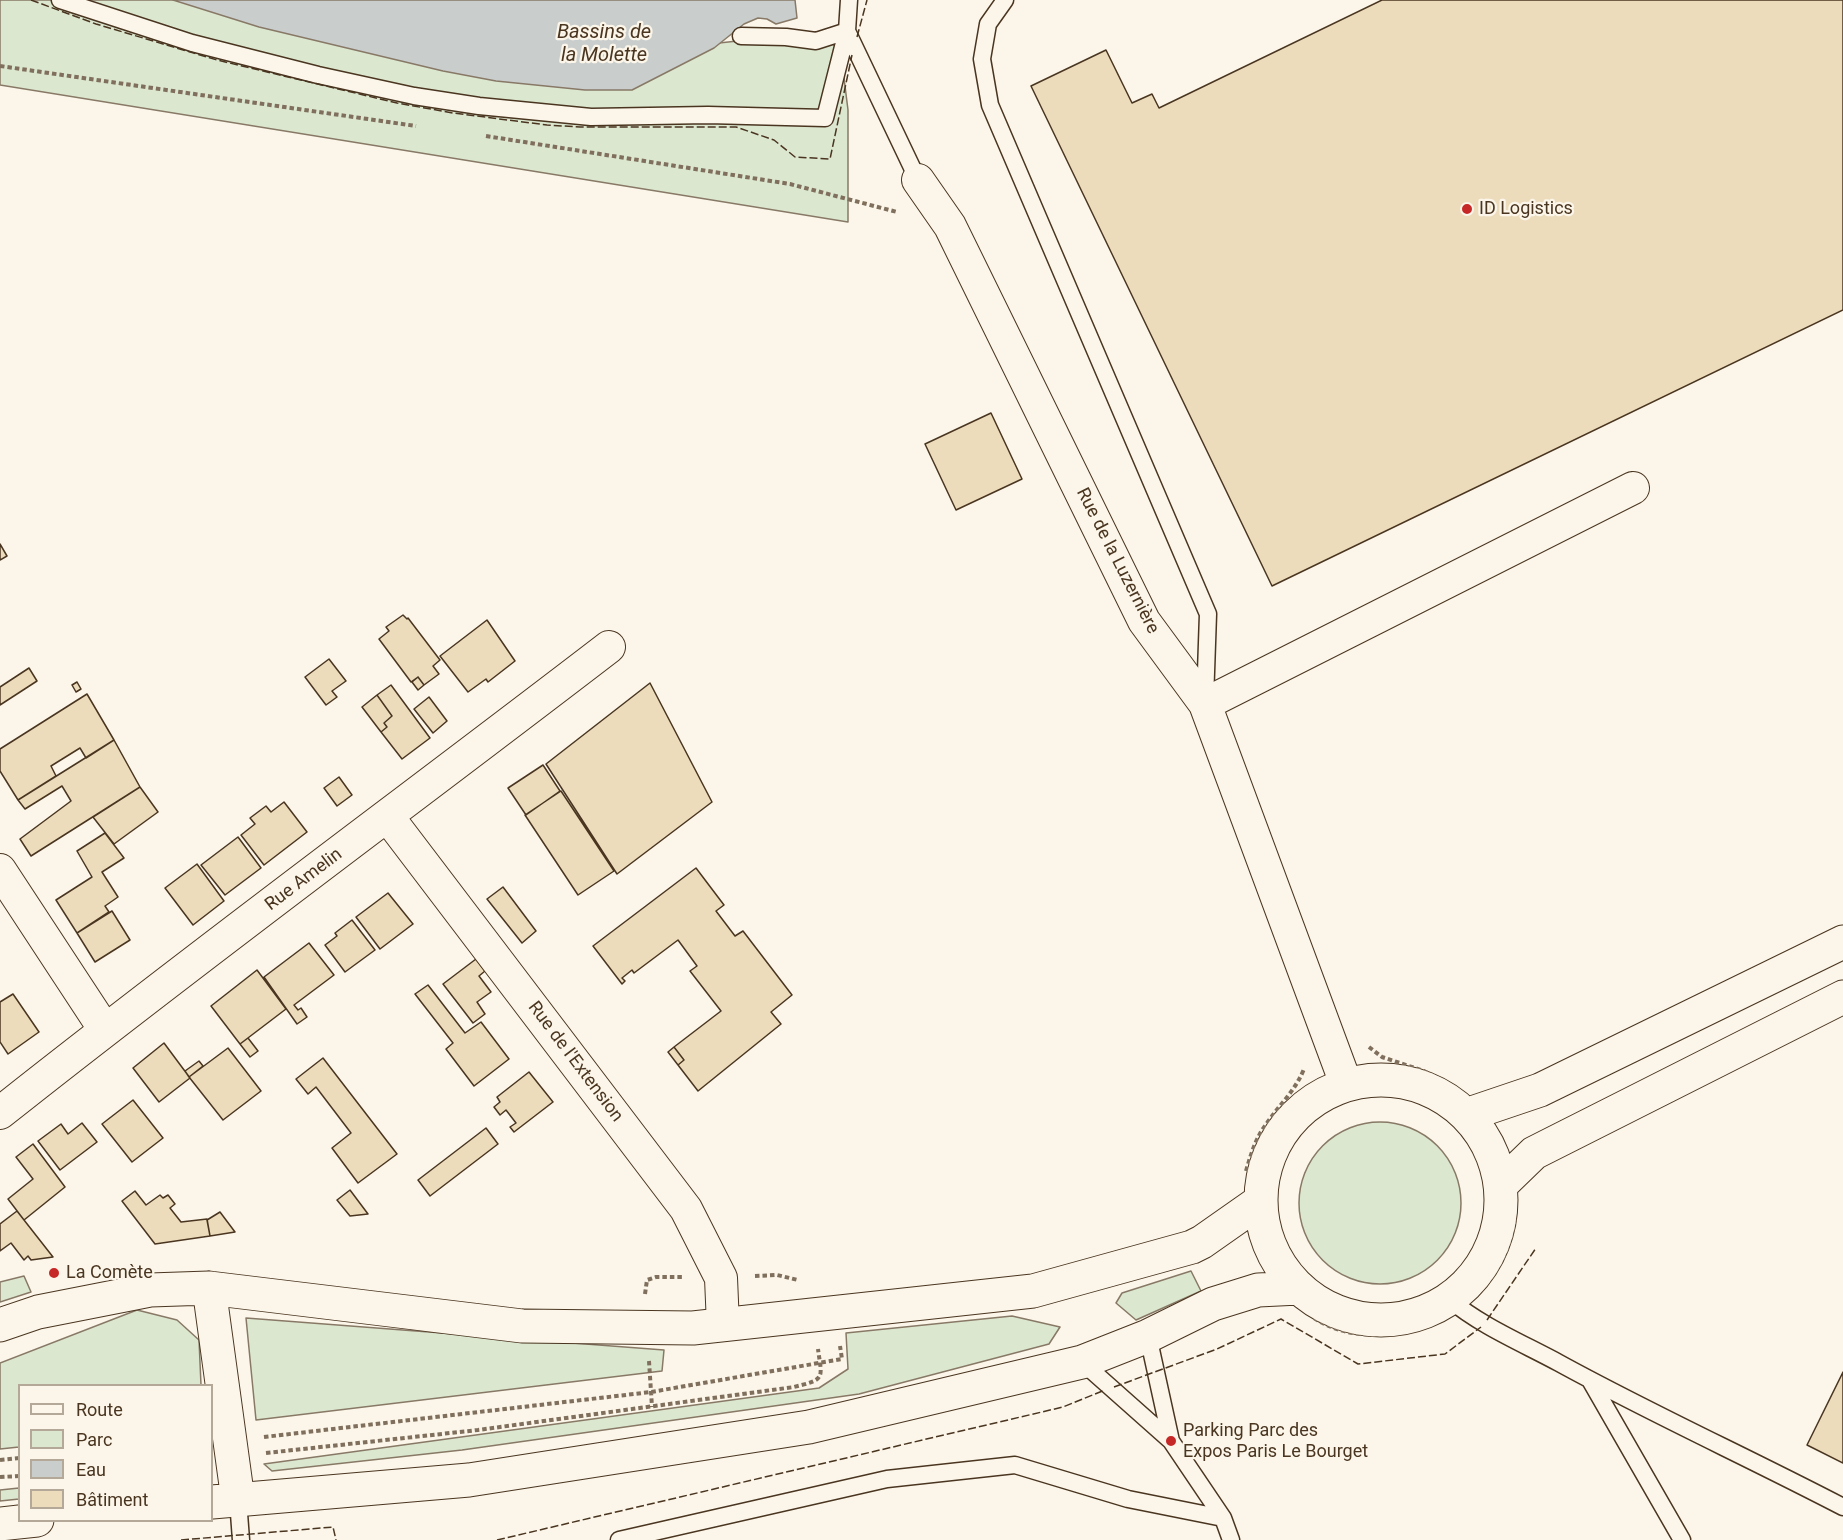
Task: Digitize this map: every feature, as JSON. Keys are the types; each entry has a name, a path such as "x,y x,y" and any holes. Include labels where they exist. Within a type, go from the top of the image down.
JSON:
{"main road":[{"path":"0,1325 38,1312 150,1290 209,1288 522,1326 635,1329 693,1328 1033,1291 1192,1247 1202,1242 1251,1207 1263,1177 1269,1153 1287,1122 1314,1099 1346,1084 1373,1079 1401,1080 1428,1088 1474,1112 1540,1090 1843,942"},
{"path":"209,1288 230,1449 225,1501 469,1480 809,1427 1082,1362 1148,1336 1213,1304 1258,1290 1289,1288 1330,1310 1360,1319 1391,1320 1455,1305 1486,1259 1497,1233 1508,1178 1534,1153 1843,997"},
{"path":"1474,1112 1473,1122 1508,1178"},
{"path":"1251,1207 1260,1217 1269,1246 1289,1288"},
{"path":"0,1524 40,1524"}],"street":[{"name":"Rue de la Luzernière","path":"918,180 950,226 1144,621 1205,704 1346,1084"},
{"path":"1205,704 1633,488"},
{"name":"Rue Amelin","path":"0,1113 105,1030 609,647"},
{"name":"Rue de l'Extension","path":"388,817 686,1209 721,1278 723,1325"},
{"path":"0,870 105,1030"}],"lane":[{"path":"60,0 192,43 414,96 479,106 591,117 708,115 825,118 847,31 849,0"},
{"path":"1005,0 988,24 982,59 990,105 1208,614 1205,704"},
{"path":"741,36 816,40 847,31"},
{"path":"847,31 918,180"},
{"path":"1455,1305 1590,1380 1843,1507"},
{"path":"1148,1336 1171,1441"},
{"path":"1082,1362 1171,1441 1223,1518 1231,1540"},
{"path":"1590,1380 1683,1540"},
{"path":"619,1540 887,1479 1015,1465 1128,1499 1223,1518"},
{"path":"225,1501 241,1540"}],"path":[{"path":"0,66 421,127"},
{"path":"480,136 790,184 900,213"},
{"path":"1367,1045 1382,1057 1424,1071 1460,1089 1474,1112"},
{"path":"1251,1207 1237,1192 1253,1148 1265,1125 1297,1086 1307,1062"},
{"path":"1289,1288 1296,1306 1324,1324 1354,1334 1385,1336 1422,1327 1482,1290 1499,1268 1511,1241 1515,1218 1508,1178"},
{"path":"645,1287 647,1280 656,1277"},
{"path":"230,1449 651,1392 842,1359 837,1313"},
{"path":"230,1449 478,1430 794,1387 814,1382 822,1372"},
{"path":"0,1460 18,1458"},
{"path":"0,1477 18,1476"}],"green space":[{"path":"0,0 234,0 710,44 838,30 848,110 848,222 0,85"},
{"path":"1380,1122 1396,1123 1411,1128 1438,1145 1455,1172 1460,1187 1460,1219 1455,1234 1438,1261 1411,1278 1396,1283 1380,1284 1364,1283 1349,1278 1322,1261 1305,1234 1300,1219 1299,1203 1300,1187 1305,1172 1322,1145 1349,1128 1364,1123"},
{"path":"1191,1271 1201,1291 1136,1320 1116,1303 1122,1293"},
{"path":"24,1276 31,1292 0,1302 0,1282"},
{"path":"137,1310 177,1320 199,1340 201,1384 18,1384 18,1447 0,1449 0,1363"},
{"path":"1012,1316 1060,1327 1049,1344 859,1394 462,1450 272,1471 264,1464 819,1388 848,1369 846,1333"},
{"path":"246,1318 664,1350 662,1371 256,1420"},
{"path":"18,1488 18,1499 0,1501 0,1490"}],"water":[{"name":"Bassins de la Molette","path":"173,0 795,0 797,18 776,24 767,19 758,18 744,24 714,48 632,90 585,90 496,81 443,71 259,27"}],"building":[{"name":"ID Logistics","path":"1382,0 1843,0 1843,310 1272,586 1031,86 1106,50 1132,103 1152,94 1159,108"},
{"path":"991,413 1022,479 956,510 925,444"},
{"path":"0,544 7,556 0,560"},
{"path":"403,615 408,618 440,660 433,666 439,674 424,685 418,677 411,682 379,639 389,631 386,627"},
{"path":"487,620 515,661 488,682 486,679 468,692 440,656"},
{"path":"329,659 346,681 332,691 337,697 326,705 305,677"},
{"path":"29,668 37,681 0,705 0,687"},
{"path":"418,677 424,685 418,690 412,682"},
{"path":"77,682 81,689 76,692 72,685"},
{"path":"650,683 712,802 617,874 546,764"},
{"path":"391,685 430,738 402,759 381,732 387,727 384,723 392,716 377,695"},
{"path":"87,694 114,740 86,758 80,748 51,766 56,776 18,800 0,771 0,749"},
{"path":"377,695 392,716 384,723 387,727 381,732 362,707"},
{"path":"429,697 447,721 433,733 414,709"},
{"path":"114,740 140,787 31,856 20,839 71,801 62,786 25,809 18,800"},
{"path":"543,765 560,791 526,815 508,788"},
{"path":"339,777 352,795 337,806 324,788"},
{"path":"140,787 158,812 114,844 93,817"},
{"path":"561,791 614,871 578,895 525,815"},
{"path":"284,802 307,832 264,865 241,835 255,824 250,818 266,806 271,812"},
{"path":"105,833 124,858 102,872 118,897 105,906 109,912 77,933 56,900 92,877 77,851"},
{"path":"238,837 261,868 225,895 201,865"},
{"path":"197,864 224,901 193,925 165,888"},
{"path":"696,868 724,905 716,911 735,936 743,931 792,995 771,1012 781,1024 698,1091 678,1065 684,1060 674,1047 721,1011 690,971 697,966 678,940 634,973 632,970 622,978 625,981 622,984 593,946"},
{"path":"503,887 536,931 522,943 487,899"},
{"path":"388,893 413,924 380,949 356,917"},
{"path":"112,911 130,940 95,962 77,933"},
{"path":"352,920 375,950 345,972 325,945 337,936 335,933"},
{"path":"309,943 334,975 294,1005 298,1010 301,1008 307,1017 297,1024 264,977"},
{"path":"476,959 485,971 479,976 491,992 477,1002 485,1014 473,1023 443,984"},
{"path":"257,970 286,1009 240,1044 211,1006"},
{"path":"428,985 465,1033 481,1022 509,1059 474,1086 446,1049 453,1043 415,994"},
{"path":"13,994 39,1032 8,1054 0,1042 0,1002"},
{"path":"248,1038 258,1051 250,1057 240,1044"},
{"path":"164,1043 190,1078 159,1102 133,1068"},
{"path":"674,1047 684,1060 678,1065 668,1052"},
{"path":"228,1048 261,1091 223,1120 189,1077"},
{"path":"323,1058 397,1154 358,1183 332,1148 351,1133 316,1087 308,1094 296,1079"},
{"path":"199,1061 203,1066 189,1077 185,1071"},
{"path":"529,1072 553,1102 514,1132 510,1127 516,1123 506,1110 500,1115 494,1107 500,1102 497,1097"},
{"path":"133,1100 163,1138 132,1162 102,1124"},
{"path":"82,1123 97,1142 60,1170 38,1141 61,1124 68,1134"},
{"path":"486,1128 498,1144 430,1196 418,1180"},
{"path":"33,1144 65,1187 24,1220 8,1199 33,1179 16,1157"},
{"path":"350,1190 368,1214 350,1216 337,1200"},
{"path":"135,1191 146,1205 160,1195 163,1198 168,1195 175,1204 170,1208 181,1222 207,1219 210,1236 155,1244 122,1201"},
{"path":"17,1211 53,1257 31,1260 28,1256 24,1260 11,1243 0,1251 0,1224"},
{"path":"220,1212 235,1232 210,1236 207,1220"},
{"path":"1843,1372 1843,1463 1807,1445"}],"fence":[{"path":"31,0 96,24 217,60 397,103 547,125 736,127 774,140 795,157 830,159 852,55"},
{"path":"857,37 867,0"},
{"path":"1487,1320 1536,1248"},
{"path":"1114,1387 1217,1349 1281,1319 1358,1364 1445,1354 1481,1327"},
{"path":"497,1540 1063,1407 1105,1390"},
{"path":"181,1540 333,1527 336,1540"}],"place":[{"name":"ID Logistics","path":"1467,209"},
{"name":"La Comète","path":"54,1273"},
{"name":"Parking Parc des Expos Paris Le Bourget","path":"1171,1441"}]}
